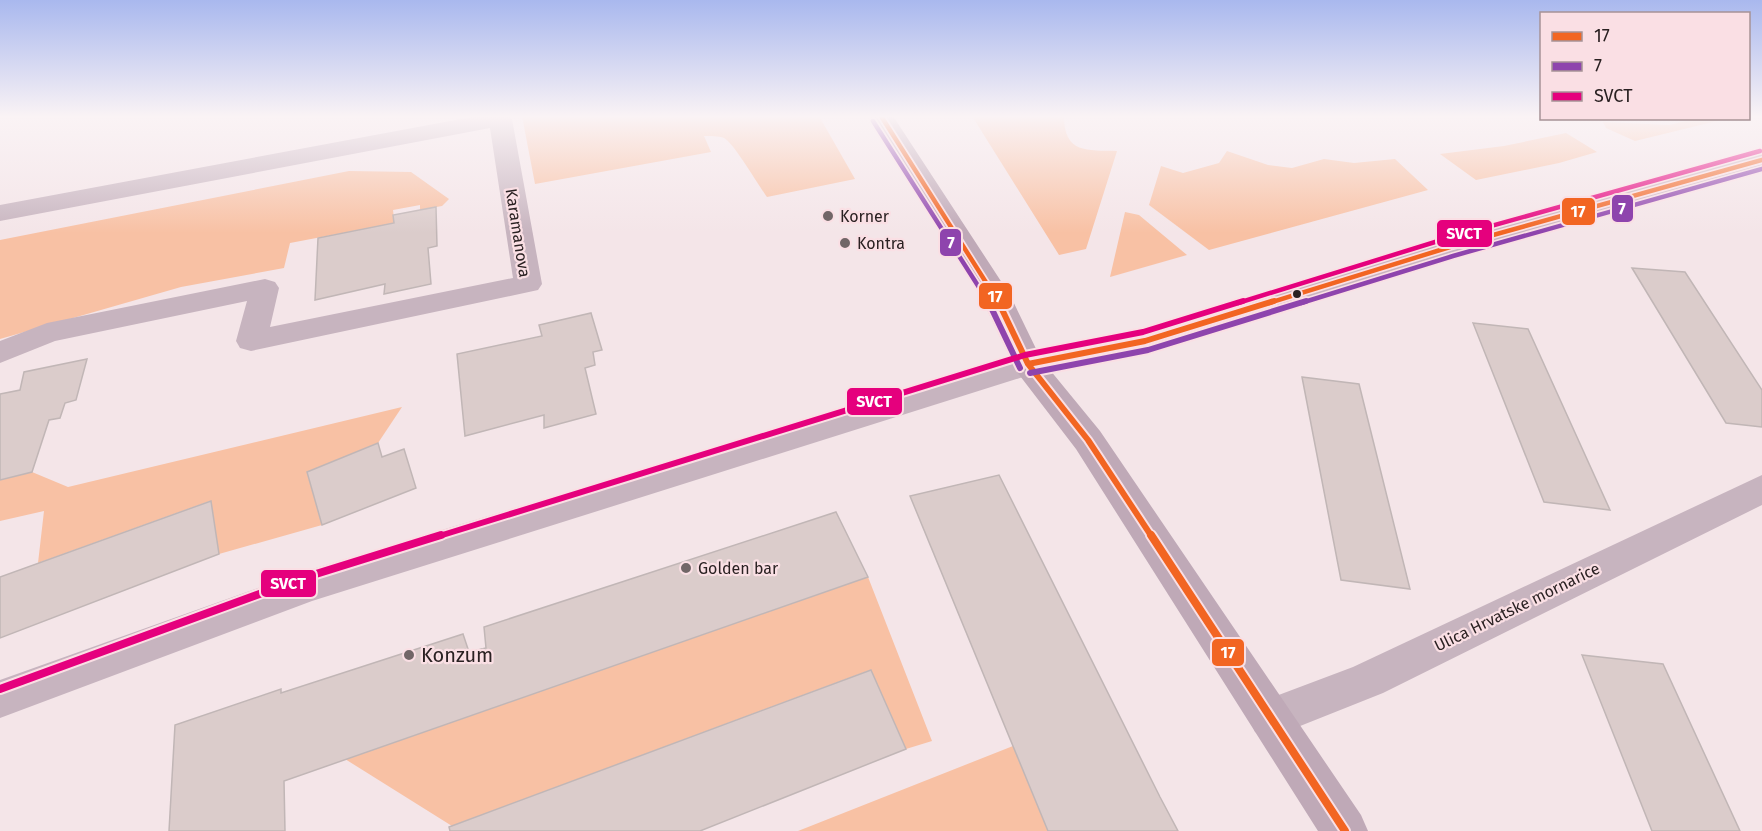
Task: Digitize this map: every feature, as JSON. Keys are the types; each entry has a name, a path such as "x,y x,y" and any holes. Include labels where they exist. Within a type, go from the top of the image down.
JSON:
{"main road":[{"path":"906,155 995,295 1028,364 1088,440 1345,831"}],"street":[{"name":"Karamanova","path":"0,213 310,155"},
{"name":"Karamanova","path":"0,353 47,333 265,288 251,341 528,284 506,155"},
{"path":"0,699 306,587 1028,364 1145,341 1450,248 1762,160"},
{"name":"Ulica Hrvatske mornarice","path":"1270,718 1368,680 1762,489"}],"shaded area":[{"path":"529,155 696,155 535,184"},
{"path":"841,155 855,179 767,197 740,156"},
{"path":"996,155 1116,155 1086,249 1059,255"},
{"path":"1224,155 1238,155 1268,165 1292,168 1324,159 1354,163 1395,159 1428,190 1209,250 1149,205 1161,166 1183,173 1219,163"},
{"path":"1441,155 1587,155 1559,163 1476,180"},
{"path":"349,171 411,172 449,199 442,206 420,210 420,205 393,210 395,227 369,228 290,243 284,268 181,287 0,339 0,240"},
{"path":"1125,212 1139,215 1187,255 1110,277"},
{"path":"402,407 378,443 307,472 322,525 219,554 210,501 38,563 44,511 0,521 0,480 32,472 68,487"},
{"path":"868,577 932,741 906,749 870,670 452,826 345,759"},
{"path":"1013,746 1048,831 798,831"}],"building":[{"path":"436,207 437,246 428,248 431,284 384,294 385,284 315,300 318,238 394,223 393,215"},
{"path":"1632,268 1685,272 1762,390 1762,427 1726,423"},
{"path":"591,313 602,350 593,352 595,365 585,368 596,414 544,428 544,415 465,436 457,354 542,336 539,325"},
{"path":"1473,323 1528,329 1610,510 1544,502"},
{"path":"87,359 76,400 65,403 60,418 49,420 32,472 0,480 0,394 20,390 24,372"},
{"path":"1302,377 1359,384 1410,589 1341,580"},
{"path":"378,443 382,457 404,449 416,488 322,525 307,472"},
{"path":"999,475 1178,831 1048,831 910,496"},
{"path":"211,501 219,554 0,638 0,577"},
{"path":"836,512 868,577 284,781 285,831 169,831 175,725 281,689 281,693 463,634 469,652 486,648 484,627"},
{"path":"1582,655 1663,664 1740,831 1652,831"},
{"path":"871,670 906,749 700,831 450,831 449,827"}],"transit line":[{"name":"7","path":"895,155 987,299 1020,368"},
{"name":"17","path":"906,155 995,295 1028,364 1088,440 1345,831"},
{"name":"SVCT","path":"0,689 303,578 1025,355 1143,332 1448,238 1746,155"},
{"name":"17","path":"1028,364 1145,341 1450,247 1762,160"},
{"name":"7","path":"1030,373 1148,350 1453,256 1762,169"}],"place":[{"name":"Korner","path":"828,216"},
{"name":"Kontra","path":"845,243"},
{"name":"Golden bar","path":"686,568"},
{"name":"Konzum","path":"409,655"}]}
